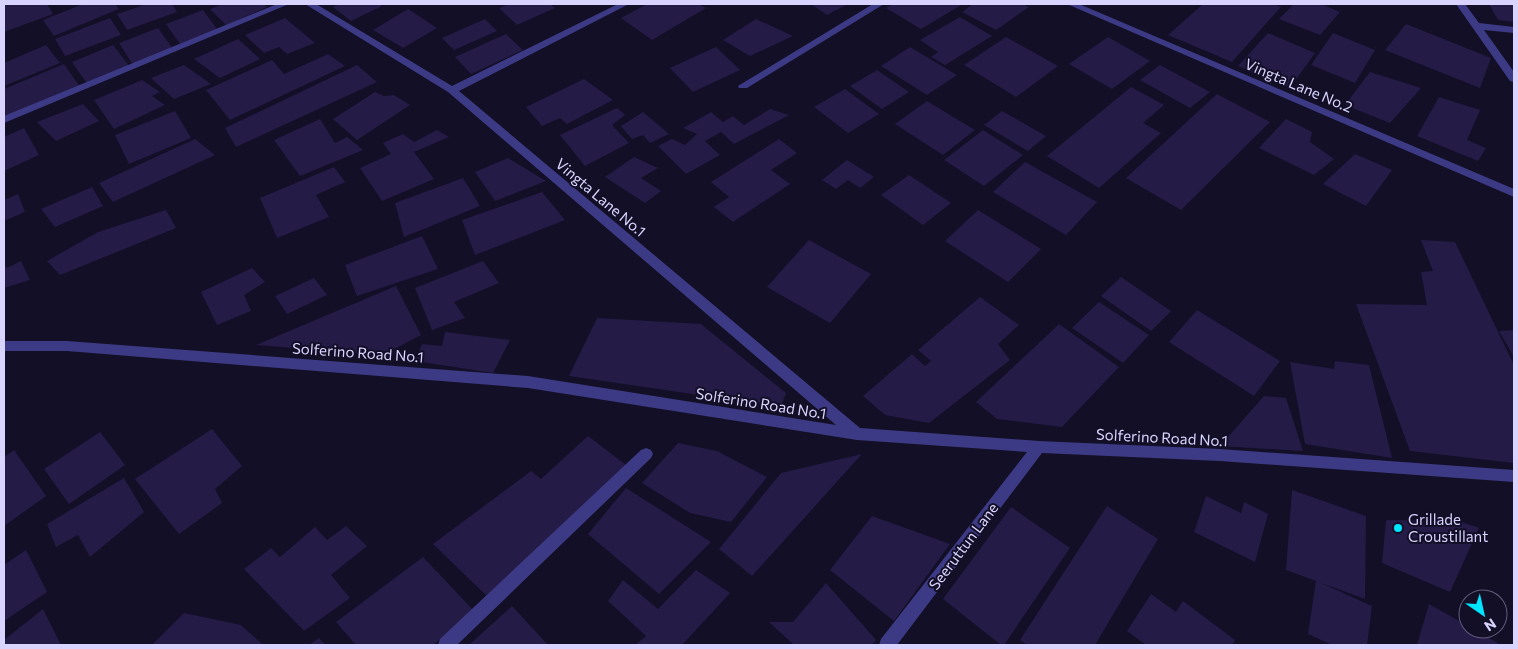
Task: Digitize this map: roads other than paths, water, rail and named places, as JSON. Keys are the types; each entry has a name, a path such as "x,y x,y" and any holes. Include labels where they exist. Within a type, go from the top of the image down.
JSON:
{"street":[{"path":"4,120 284,4"},
{"name":"Vingta Lane No.1","path":"310,4 452,90 856,434"},
{"path":"452,90 625,4"},
{"path":"742,86 879,4"},
{"name":"Vingta Lane No.2","path":"1072,4 1086,6 1514,193"},
{"path":"1461,4 1514,79"},
{"path":"1477,26 1514,30"},
{"name":"Solferino Road No.1","path":"4,346 67,346 528,382 856,434 1038,448 1220,455 1514,476"},
{"name":"Seeruttun Lane","path":"887,645 1038,448"},
{"path":"446,645 646,454"}],"place":[{"name":"Grillade Croustillant","path":"1398,528"}]}
